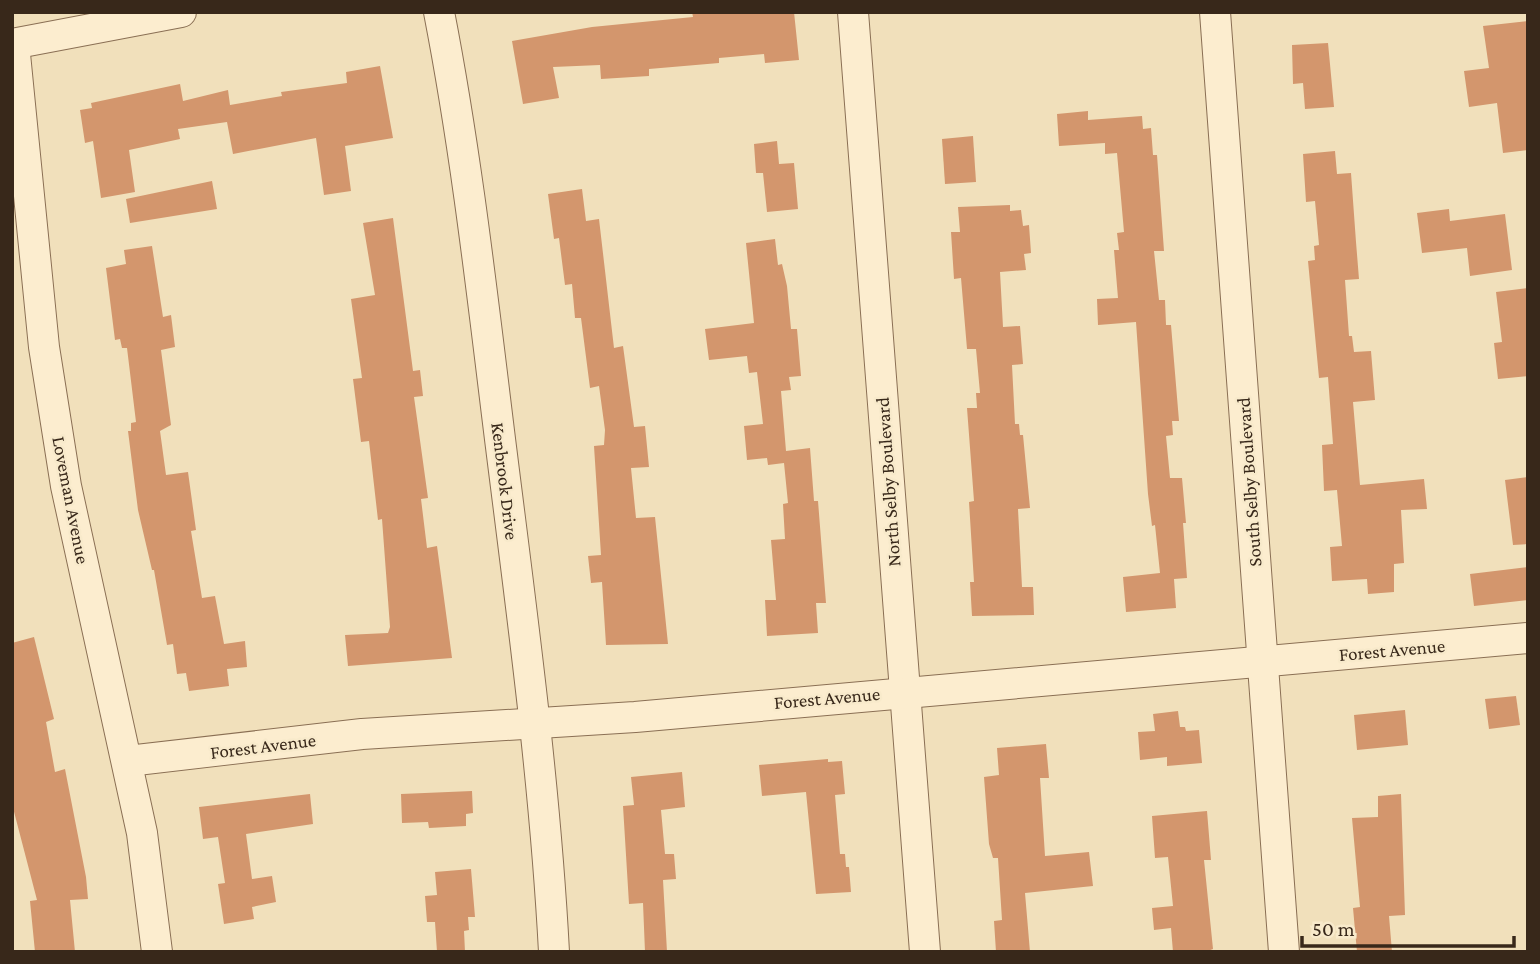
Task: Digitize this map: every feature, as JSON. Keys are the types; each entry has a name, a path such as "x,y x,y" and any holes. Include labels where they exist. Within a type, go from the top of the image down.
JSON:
{"street":[{"path":"13,44 181,12"},
{"name":"Kenbrook Drive","path":"439,12 468,184 536,723 549,851 554,952"},
{"name":"North Selby Boulevard","path":"853,12 925,952"},
{"name":"South Selby Boulevard","path":"1215,12 1284,952"},
{"name":"Loveman Avenue","path":"13,44 46,360 66,486 142,833 157,952"},
{"name":"Forest Avenue","path":"128,761 362,734 536,723 1528,638"}],"building":[{"path":"692,12 794,12 799,60 765,63 764,54 719,58 719,63 649,69 649,76 601,79 600,65 553,67 559,98 523,104 512,41 592,27 693,17"},
{"path":"1528,21 1528,150 1503,153 1497,103 1469,107 1464,71 1489,68 1483,26"},
{"path":"1328,43 1334,107 1305,109 1303,83 1293,84 1292,45"},
{"path":"380,66 393,138 345,146 351,191 324,195 316,138 233,154 227,122 178,129 180,139 129,150 135,192 101,198 93,141 85,143 80,110 92,108 91,103 180,84 183,101 228,90 230,105 282,96 281,92 347,83 346,72"},
{"path":"1088,111 1088,120 1142,116 1143,129 1151,128 1153,155 1157,155 1164,251 1154,251 1159,300 1165,300 1166,325 1171,325 1179,421 1172,421 1173,435 1166,436 1170,478 1182,478 1186,523 1183,523 1187,578 1174,579 1176,608 1126,612 1123,577 1160,573 1155,525 1152,526 1148,494 1136,322 1098,325 1097,299 1118,298 1114,250 1119,250 1117,233 1124,232 1117,153 1105,154 1105,143 1059,146 1057,114"},
{"path":"973,136 976,182 945,184 942,139"},
{"path":"777,141 779,164 794,163 798,209 767,212 763,173 756,173 754,144"},
{"path":"1335,151 1337,174 1351,173 1359,279 1345,280 1349,336 1352,336 1354,352 1371,351 1375,400 1353,402 1360,485 1424,479 1427,509 1401,510 1404,563 1394,564 1394,592 1368,594 1367,579 1332,581 1330,547 1342,546 1337,490 1324,491 1322,445 1333,444 1328,377 1319,378 1308,261 1315,260 1314,246 1319,245 1315,201 1306,202 1303,154"},
{"path":"212,181 217,209 130,223 126,199"},
{"path":"582,189 586,221 599,219 614,348 623,346 634,427 645,426 649,467 631,468 636,518 655,517 668,644 606,645 602,582 591,583 588,556 601,555 594,446 604,445 605,430 599,386 590,388 581,318 575,318 572,284 565,285 559,238 554,239 548,194"},
{"path":"1010,205 1010,211 1021,210 1023,226 1029,225 1031,253 1024,254 1026,270 1000,272 1003,327 1020,326 1023,364 1012,365 1015,424 1019,424 1020,435 1023,435 1030,508 1018,509 1022,587 1033,587 1034,615 972,616 970,582 974,582 969,502 974,501 967,408 977,408 976,393 980,393 976,349 967,349 961,278 954,279 951,232 960,232 958,207"},
{"path":"1449,209 1450,221 1505,214 1512,270 1470,276 1467,248 1422,253 1417,213"},
{"path":"393,218 413,371 420,370 423,396 414,397 428,498 421,499 427,548 437,546 452,658 348,666 345,635 388,633 390,627 382,519 378,520 369,441 361,442 353,379 362,378 351,299 375,295 363,223"},
{"path":"775,239 778,265 782,264 787,286 791,329 797,329 801,376 789,377 791,390 781,391 786,451 810,448 814,501 818,501 826,603 816,603 818,633 767,636 765,600 776,600 771,540 785,539 783,504 788,503 784,463 768,465 767,458 747,460 744,426 763,424 757,372 749,373 747,356 709,360 705,329 754,323 746,243"},
{"path":"152,246 163,317 171,315 175,347 161,350 171,425 160,431 166,475 188,472 196,530 191,531 202,598 215,596 224,644 245,641 247,667 227,669 229,686 189,691 186,673 177,674 173,644 167,645 154,570 138,510 128,431 131,431 131,423 136,422 127,348 122,348 120,339 115,340 106,268 126,264 124,250"},
{"path":"1528,288 1528,376 1498,379 1494,343 1502,342 1496,292"},
{"path":"1528,477 1528,544 1513,545 1505,480"},
{"path":"1528,567 1528,600 1474,606 1470,574"},
{"path":"34,637 54,719 46,722 55,772 65,769 86,877 88,899 70,900 75,952 35,952 30,901 37,900 12,804 12,643"},
{"path":"1516,696 1520,725 1489,729 1485,699"},
{"path":"1405,710 1408,745 1357,750 1354,715"},
{"path":"1178,711 1180,727 1185,727 1186,731 1199,730 1202,763 1167,766 1167,757 1140,760 1138,732 1155,731 1153,714"},
{"path":"1046,744 1049,778 1040,778 1045,856 1089,852 1093,886 1025,893 1030,952 996,952 994,921 1002,920 998,858 993,858 989,844 984,777 999,775 997,748"},
{"path":"828,759 828,762 842,761 845,794 835,795 840,854 845,854 846,867 849,867 851,892 816,894 806,792 762,796 759,765"},
{"path":"682,772 685,807 661,810 665,854 674,854 676,879 663,880 667,952 645,952 643,903 629,904 623,806 634,805 631,777"},
{"path":"472,791 473,813 466,814 466,826 429,828 428,822 402,823 401,794"},
{"path":"310,794 313,824 246,834 252,879 272,876 276,902 252,907 254,919 224,924 218,884 225,883 218,837 203,839 199,807"},
{"path":"1401,794 1405,915 1389,916 1392,952 1357,952 1353,908 1360,907 1352,818 1378,817 1378,796"},
{"path":"1207,811 1211,860 1204,860 1213,949 1205,952 1173,952 1171,928 1154,930 1152,908 1173,906 1168,857 1155,858 1152,816"},
{"path":"471,869 475,917 468,917 469,930 464,931 465,952 437,952 435,922 427,922 425,896 437,895 435,872"}]}
